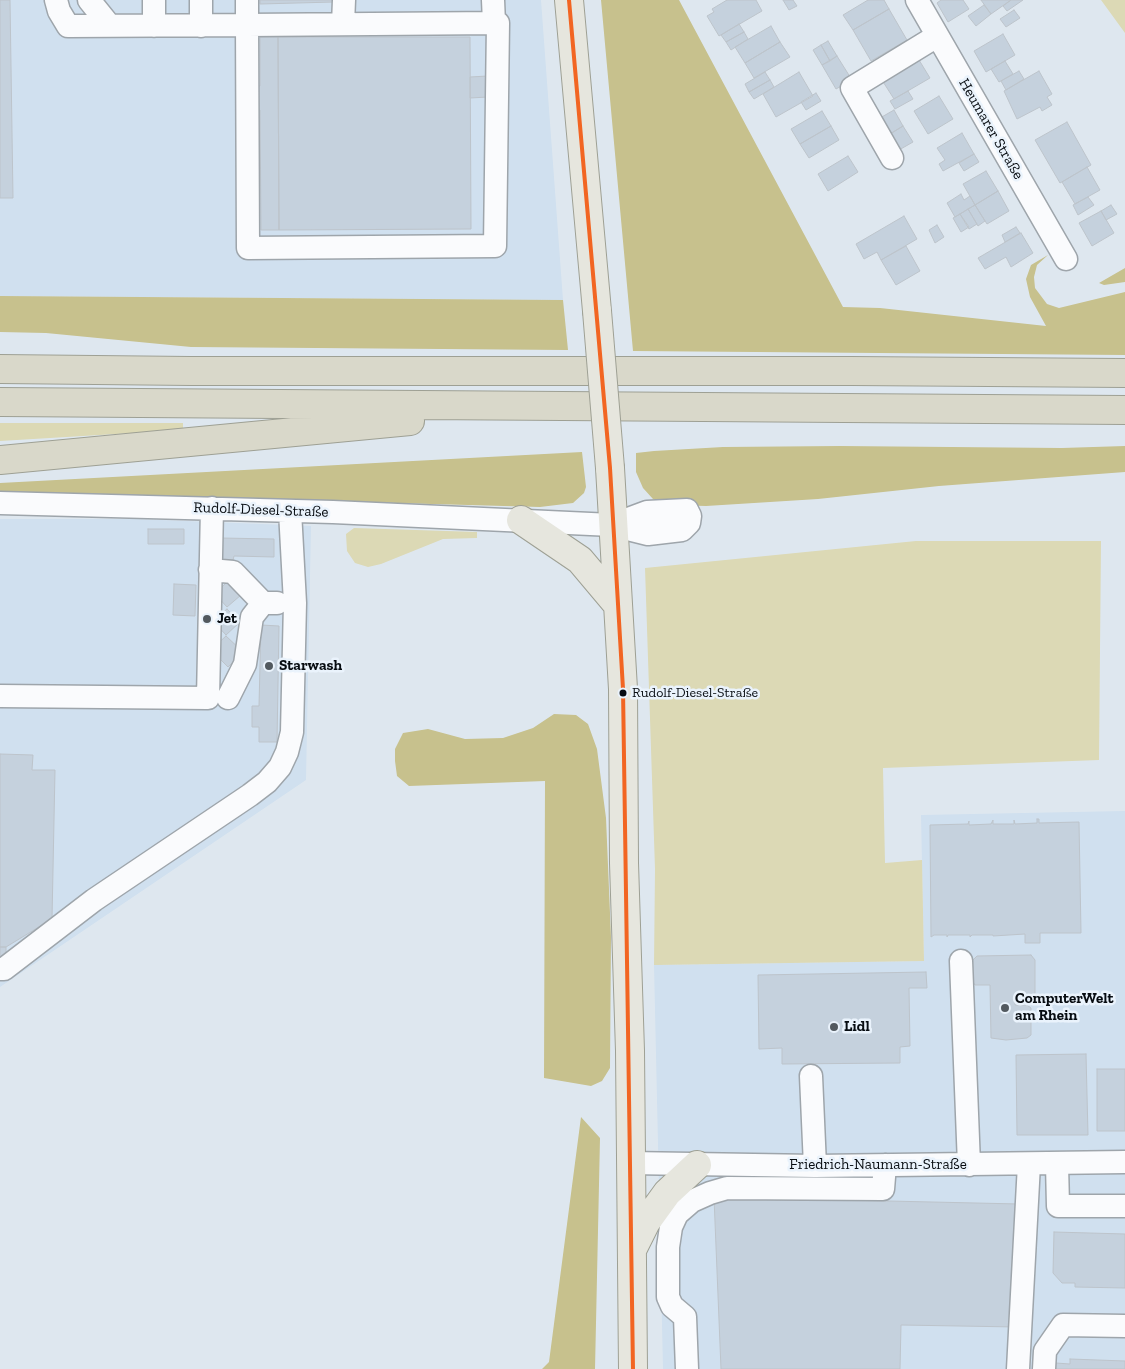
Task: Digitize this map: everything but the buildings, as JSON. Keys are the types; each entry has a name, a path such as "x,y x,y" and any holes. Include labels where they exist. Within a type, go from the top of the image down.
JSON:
{"highway":[{"path":"0,369 1125,373"},
{"path":"0,402 1125,410"},
{"path":"0,460 558,406"}],"main road":[{"path":"568,0 610,468 623,689 624,863 630,1051 630,1162 633,1249 633,1369"},
{"path":"520,520 580,560 617,604"},
{"path":"633,1249 646,1222 667,1193 697,1165"}],"street":[{"path":"56,0 58,11 68,26 201,26 247,25 343,24 498,23 495,246 248,248 247,25 247,0"},
{"path":"89,0 110,26"},
{"path":"154,0 154,26"},
{"path":"201,0 201,26"},
{"path":"343,24 344,0"},
{"path":"494,0 494,23"},
{"name":"Heumarer Straße","path":"917,0 1066,259"},
{"path":"892,158 852,88 937,36"},
{"name":"Rudolf-Diesel-Straße","path":"0,502 212,508 612,525"},
{"path":"0,696 208,698 212,508"},
{"path":"0,969 4,969 94,900 250,795 280,767 287,752 292,732 295,603 290,511"},
{"path":"210,570 233,572 263,603 295,603"},
{"path":"228,698 245,664 252,617 263,603"},
{"path":"961,961 969,1164"},
{"path":"810,1076 815,1166"},
{"name":"Friedrich-Naumann-Straße","path":"630,1162 697,1165 815,1166 1125,1162"},
{"path":"1018,1369 1029,1164"},
{"path":"1057,1164 1058,1206 1125,1206"},
{"path":"687,1369 685,1317 672,1306 668,1297 668,1247 671,1227 678,1214 692,1201 727,1188 884,1189 885,1165"},
{"path":"1044,1369 1045,1351 1062,1325 1125,1326"}],"shaded area":[{"path":"0,0 541,0 563,300 0,296"},
{"path":"601,0 679,0 843,307 880,308 1046,326 1030,297 1026,279 1031,265 1048,255 1037,265 1034,277 1035,288 1047,304 1059,308 1125,292 1125,355 633,351"},
{"path":"1101,0 1125,0 1125,33"},
{"path":"1125,268 1125,282 1104,285 1099,283"},
{"path":"0,296 563,300 568,350 191,347 46,333 0,332"},
{"path":"0,423 183,423 183,430 0,441"},
{"path":"1125,446 1125,472 939,486 818,499 706,506 671,505 653,499 643,488 636,472 636,453 723,447 1062,448"},
{"path":"582,452 586,487 584,493 573,503 540,507 0,492 0,483"},
{"path":"0,519 137,519 311,526 306,780 0,987"},
{"path":"354,528 477,532 477,538 443,539 381,564 368,567 355,563 347,551 346,534"},
{"path":"916,541 1101,541 1099,760 883,768 885,863 922,860 924,961 654,965 655,869 645,568"},
{"path":"554,714 576,715 588,724 597,749 606,818 611,937 610,1068 602,1081 591,1086 544,1078 545,781 409,786 397,776 395,761 395,749 403,733 428,729 465,739 503,738 533,728"},
{"path":"1125,811 1125,1369 663,1369 654,965 924,961 921,815"},
{"path":"581,1117 600,1138 595,1369 542,1369 549,1362"}],"transit line":[{"path":"569,0 610,468 623,689 633,1369"}],"place":[{"name":"Jet","path":"207,619"},
{"name":"Starwash","path":"269,666"},
{"name":"Rudolf-Diesel-Straße","path":"623,693"},
{"name":"ComputerWelt am Rhein","path":"1005,1008"},
{"name":"Lidl","path":"834,1027"}]}
